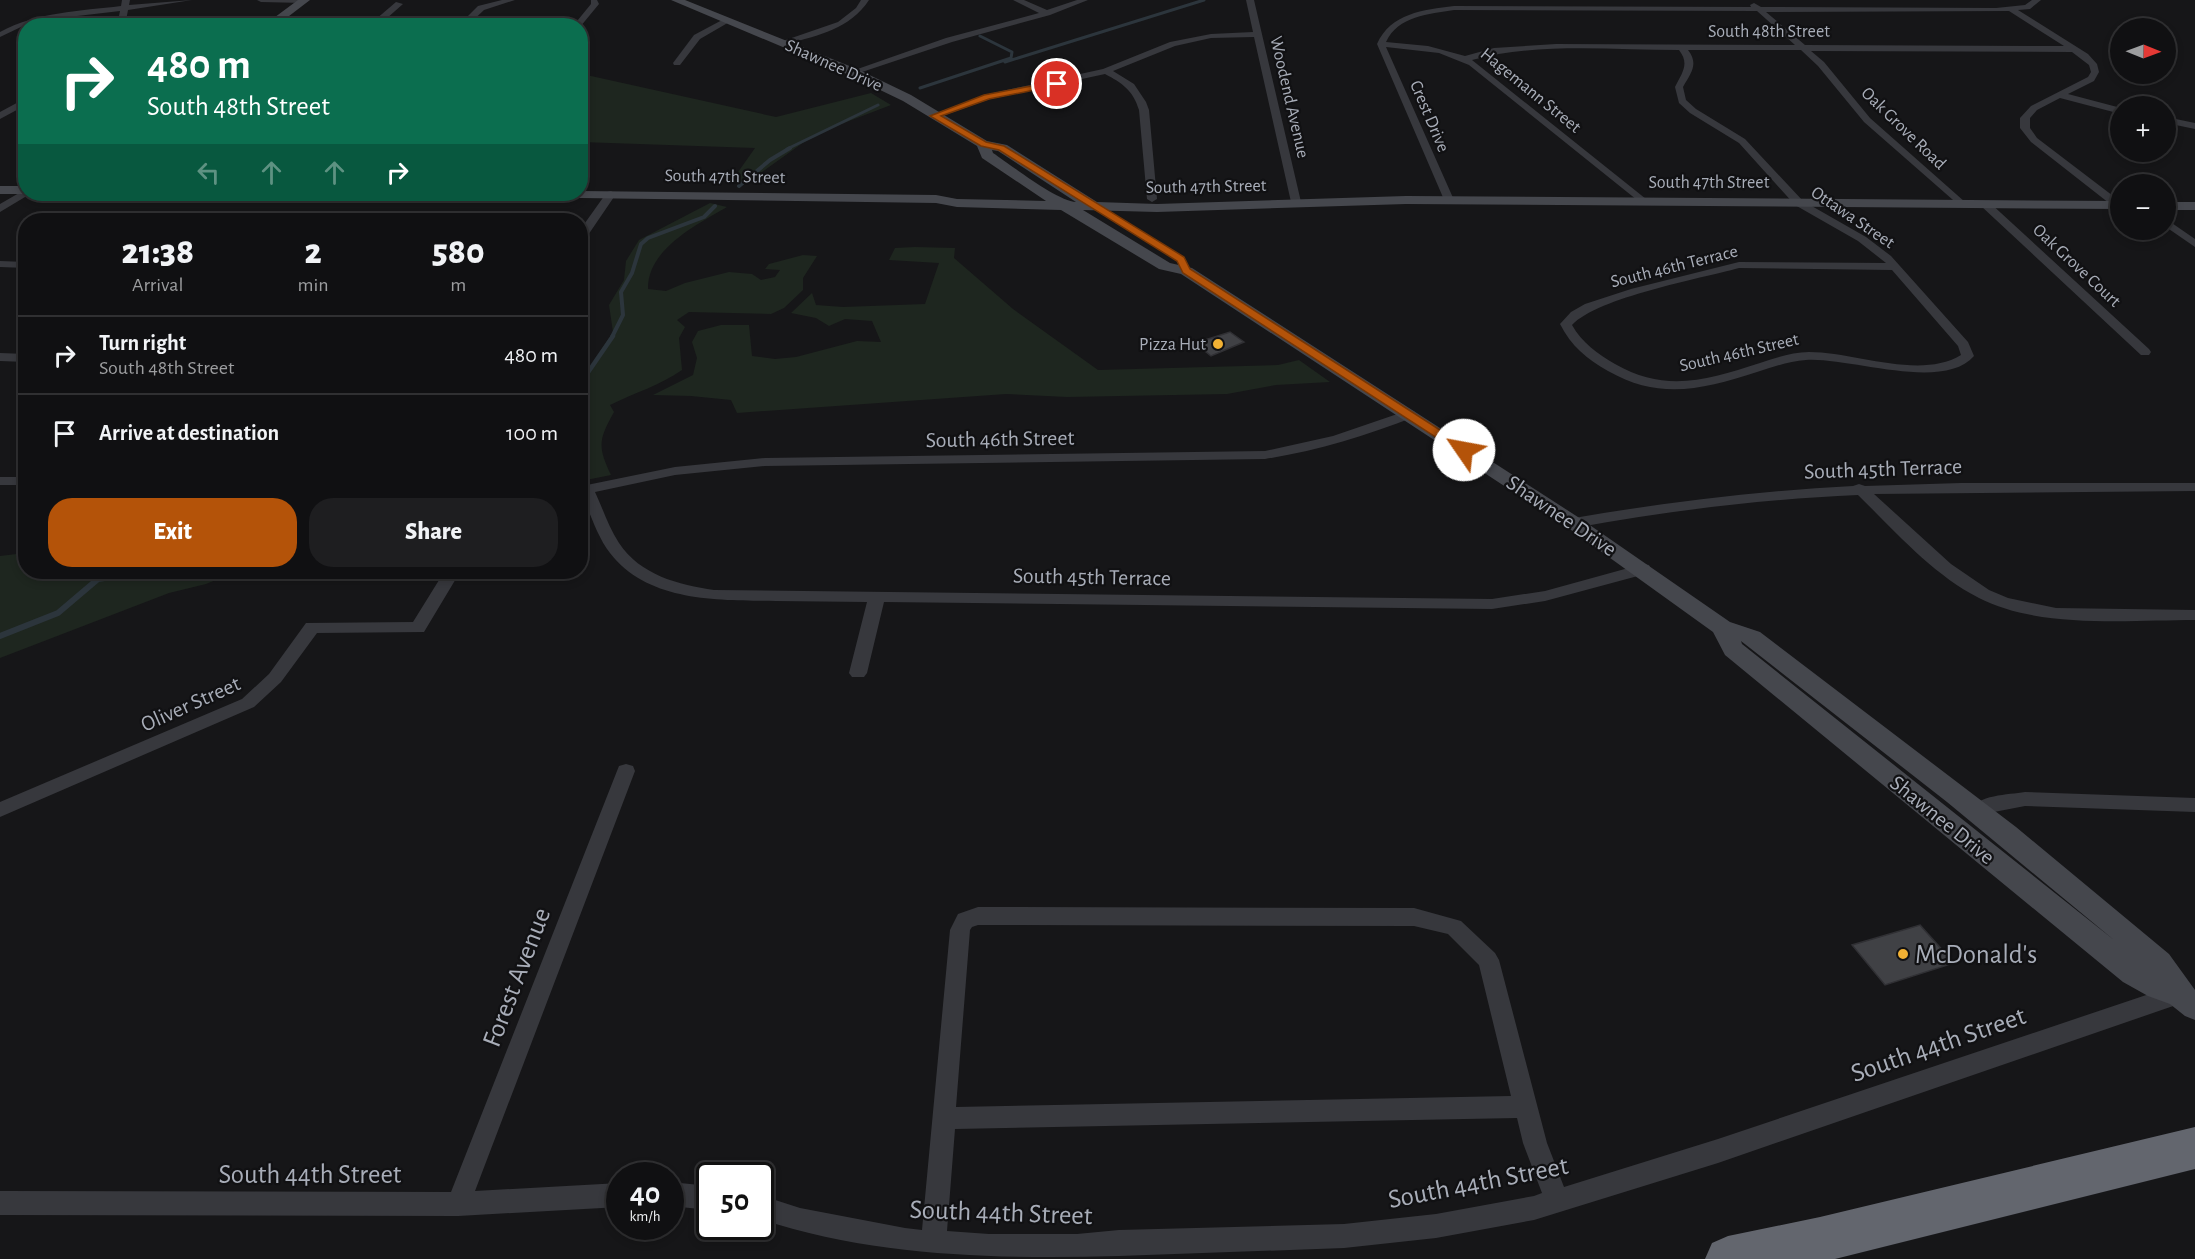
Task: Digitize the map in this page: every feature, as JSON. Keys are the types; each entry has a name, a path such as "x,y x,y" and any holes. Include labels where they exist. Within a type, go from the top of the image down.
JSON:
{"highway":[{"path":"1728,1259 1831,1237 2195,1148"}],"main road":[{"path":"279,18 305,0"},
{"name":"Shawnee Drive","path":"676,0 853,72 907,98 984,144 1002,148 1180,259 1186,271"},
{"name":"Shawnee Drive","path":"984,144 987,155 1023,180 1165,266 1186,271 1574,522 1722,627 1752,638 1978,812 2158,961 2187,1000"},
{"path":"1000,197 1015,194 1023,187 1023,180"},
{"path":"0,190 18,191"},
{"name":"South 47th Street","path":"588,194 936,199 957,203 1066,207 1154,203"},
{"name":"South 47th Street","path":"936,199 948,196 1050,197 1232,206 1296,202 1449,201 2110,205"},
{"path":"1132,221 1154,203"},
{"path":"2176,206 2195,206"},
{"name":"Shawnee Drive","path":"1722,627 1733,649 2133,973 2187,1000"},
{"path":"1806,708 1829,697"},
{"path":"1955,829 1978,812"}],"street":[{"path":"44,18 125,4 188,0"},
{"path":"261,0 305,0"},
{"path":"470,18 481,8 511,0"},
{"path":"584,18 595,4 595,0"},
{"path":"784,42 846,20 861,9 865,0"},
{"path":"1017,0 1047,13"},
{"path":"853,72 949,40 1047,13 1084,0"},
{"name":"Woodend Avenue","path":"1250,0 1296,202"},
{"name":"Oak Grove Road","path":"1749,0 1834,78 1867,120 1961,204"},
{"path":"1381,44 1385,32 1397,22 1413,15 1454,8 2011,9 2027,7 2037,0"},
{"path":"382,18 399,4"},
{"path":"2011,9 2074,49 2093,64 2095,72 2091,79 2034,108 2025,118 2025,129 2034,140 2110,198"},
{"path":"677,63 698,37 727,21"},
{"path":"0,35 18,27"},
{"path":"934,116 987,97 1106,71 1173,44 1211,36 1259,34"},
{"name":"Hagemann Street","path":"1381,44 1416,46 1465,59 1642,201"},
{"name":"Crest Drive","path":"1381,44 1449,201"},
{"name":"South 48th Street","path":"1465,59 1494,51 1527,48 2074,49"},
{"name":"Ottawa Street","path":"1682,48 1689,57 1690,67 1679,87 1683,101 1693,111 1742,141 1799,203 1862,239 1887,258 1964,345 1968,356 1962,363 1954,365"},
{"path":"1106,71 1129,84 1140,97 1144,111 1154,203"},
{"path":"2059,95 2110,108"},
{"path":"0,116 18,106"},
{"path":"2176,122 2195,126"},
{"path":"588,227 610,194"},
{"path":"0,209 18,197"},
{"name":"Oak Grove Court","path":"1985,204 2145,352"},
{"path":"2176,230 2195,244"},
{"path":"0,264 18,265"},
{"name":"South 46th Terrace","path":"1639,381 1627,378 1583,350 1573,339 1566,324 1575,315 1589,307 1612,299 1739,265 1894,267"},
{"name":"South 46th Street","path":"1639,381 1671,387 1694,387 1785,359 1809,356 1925,369 1954,365"},
{"path":"0,357 18,358"},
{"name":"South 46th Street","path":"588,489 675,471 765,462 1265,455 1329,442 1409,414"},
{"path":"0,481 18,481"},
{"name":"South 45th Terrace","path":"1574,522 1631,511 1711,500 1859,488 2195,487"},
{"path":"1859,488 1960,579 2003,602 2034,611 2056,613 2195,615"},
{"name":"South 45th Terrace","path":"588,491 615,548 644,575 670,587 714,595 1492,604 1545,596 1643,569"},
{"name":"Oliver Street","path":"0,810 248,703 259,696 312,627 418,628 448,579"},
{"path":"858,673 877,596"},
{"name":"Forest Avenue","path":"458,1204 626,771"},
{"path":"1978,812 1990,805 2025,799 2195,805"},
{"path":"933,1244 960,930 965,920 978,916 1414,917 1454,927 1488,960 1535,1143 1556,1199"},
{"name":"South 44th Street","path":"774,1212 800,1220 933,1244 989,1247 1077,1247 1119,1243 1344,1236 1436,1226 1534,1208 1556,1199 1718,1151 2187,1000"},
{"path":"944,1118 1526,1107"},
{"name":"South 44th Street","path":"0,1203 458,1204 606,1196"}],"shaded area":[{"path":"588,76 776,117 871,93 891,105 836,126 804,142 748,182 731,182 755,148 588,142"},
{"path":"710,203 727,207 676,239 656,262 650,275 648,289 666,291 685,283 729,272 752,274 761,280 775,277 780,270 765,269 769,264 803,255 817,256 803,278 803,290 784,308 771,314 689,312 677,320 685,327 679,338 682,370 656,385 610,405 614,412 605,429 602,449 611,475 588,480 588,370 613,332 609,305 624,280 626,261 639,240"},
{"path":"895,248 955,248 954,258 1013,309 1098,370 1278,365 1299,360 1330,382 1276,385 1227,394 1067,397 1006,394 737,413 731,400 653,395 693,375 697,358 692,342 698,331 721,325 749,325 752,356 775,359 796,357 857,341 881,342 872,321 845,319 829,326 816,318 791,313 812,293 816,305 843,307 925,304 939,263 889,260"},
{"path":"18,554 18,579 218,579 169,593 0,658 0,556"}],"building":[{"name":"Pizza Hut","path":"1230,332 1244,342 1211,356 1195,343"},
{"name":"McDonald's","path":"1920,925 1954,963 1885,985 1852,945"}],"waterway":[{"path":"1005,62 1204,0"},
{"path":"920,88 1011,58 1012,52 980,36"},
{"path":"787,149 878,105"},
{"path":"739,186 770,160 790,148"},
{"path":"612,337 623,315 621,292 632,273 641,244 648,238 704,217 715,206"},
{"path":"588,372 613,336"},
{"path":"0,636 58,613 98,579"}],"place":[{"name":"Pizza Hut","path":"1218,344"},
{"name":"McDonald's","path":"1903,954"}],"route":[{"path":"1057,84 987,97 934,116 984,144 1002,148 1180,259 1186,271 1464,450"}]}
